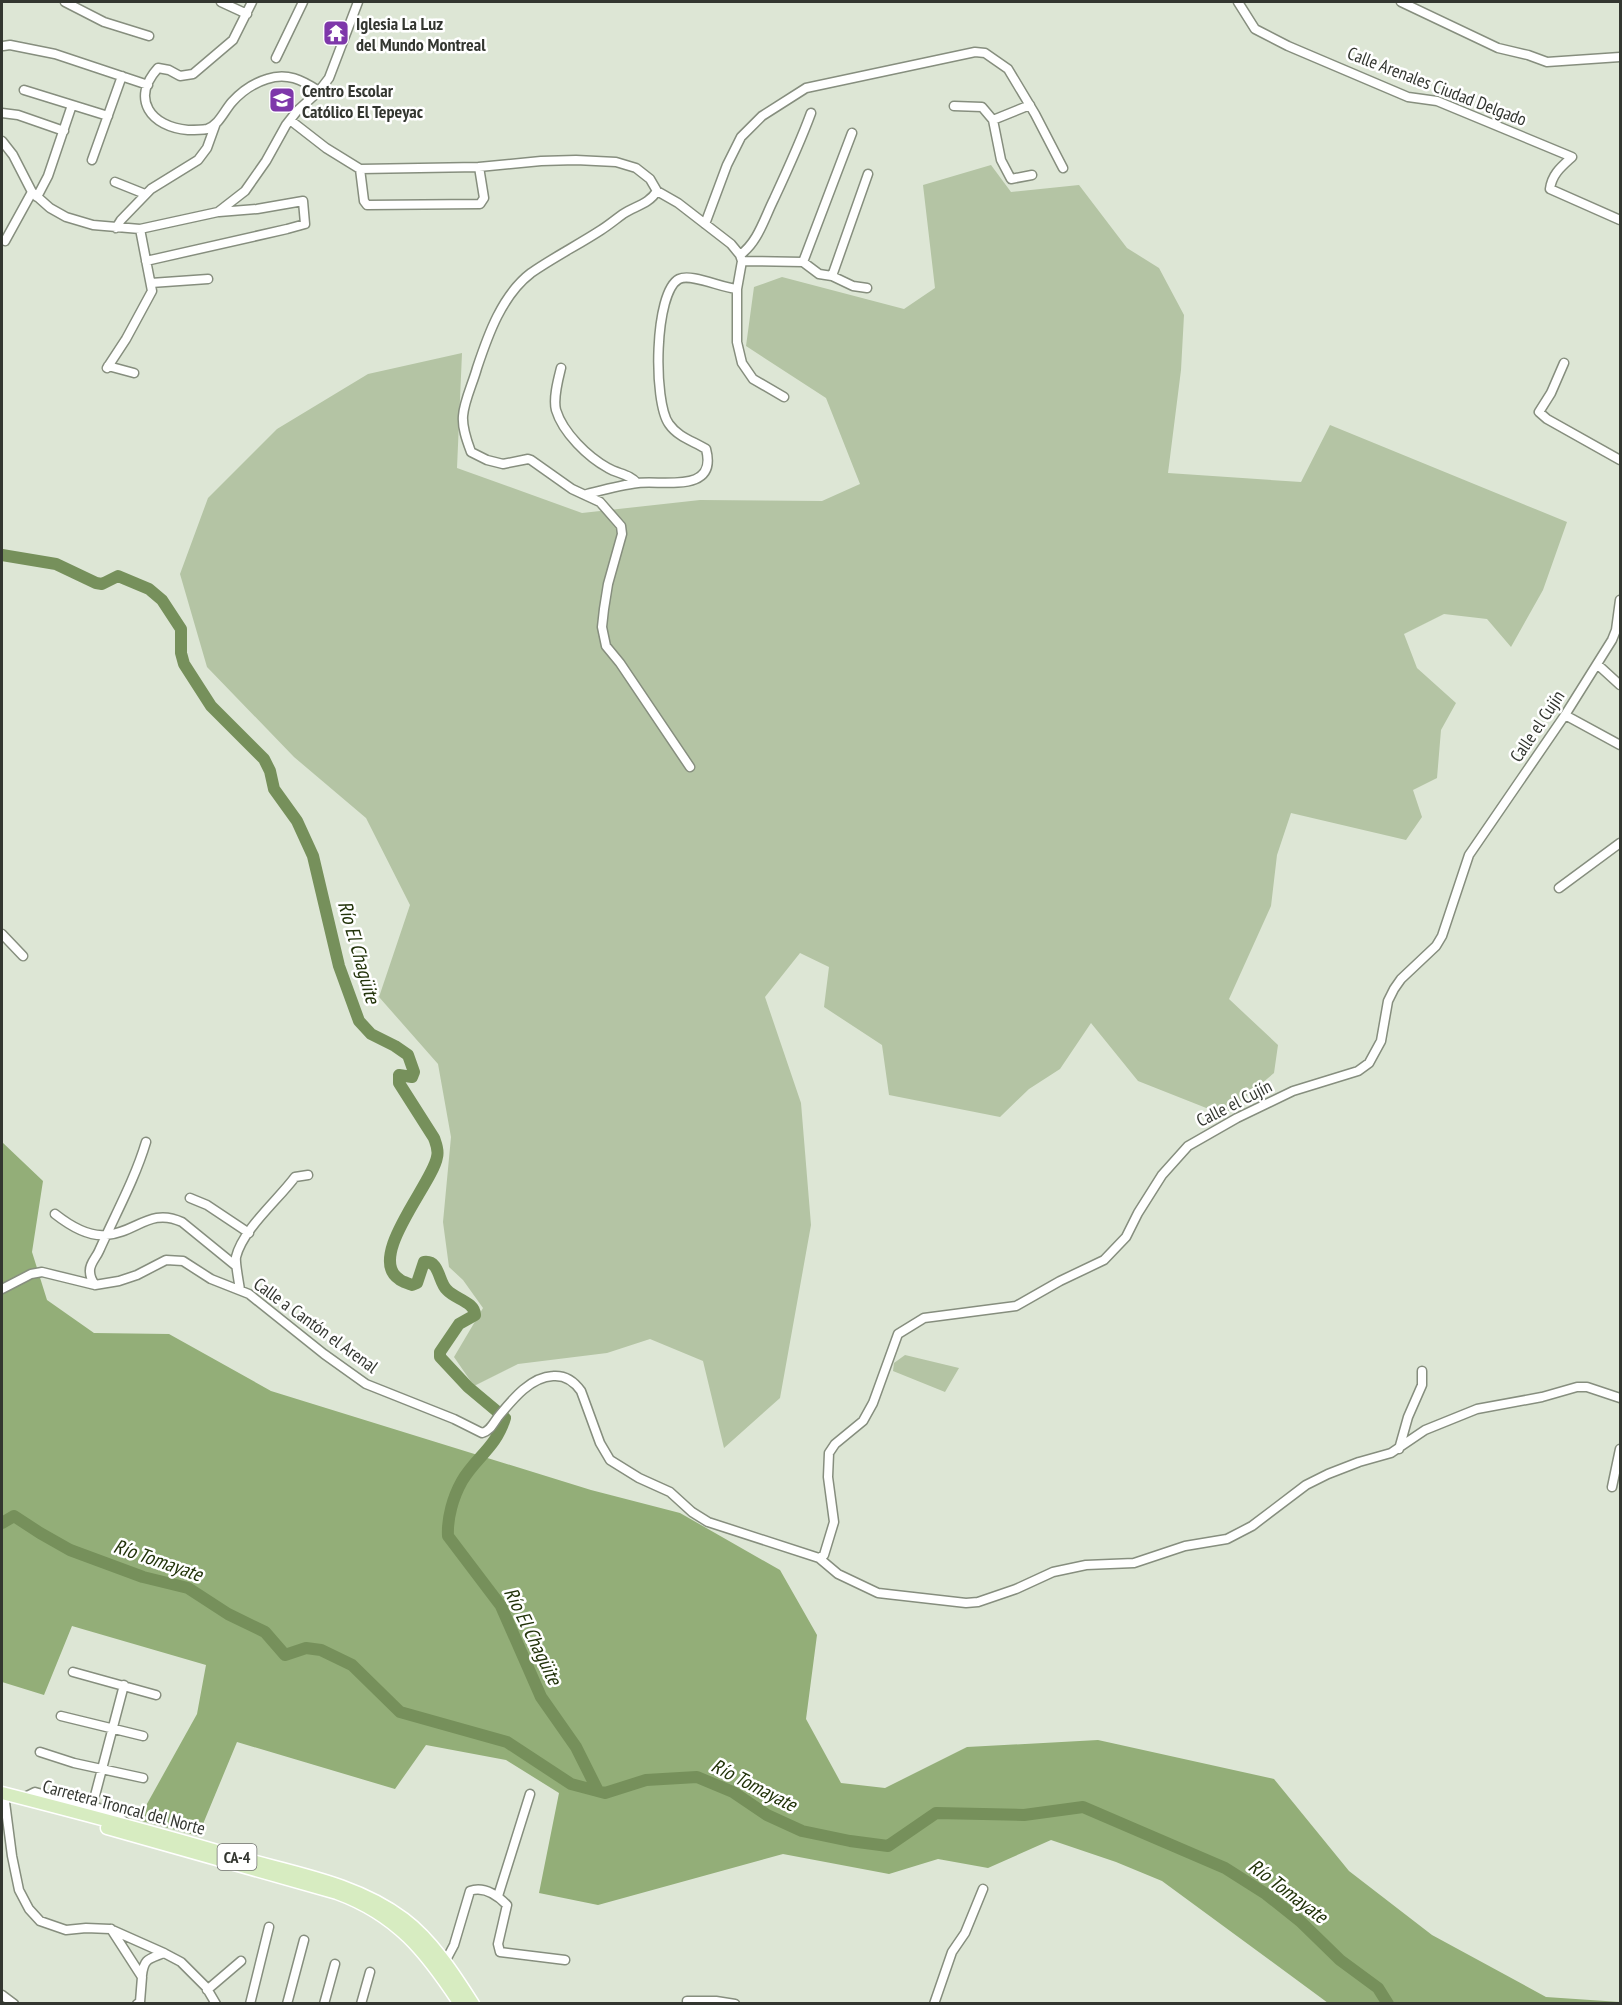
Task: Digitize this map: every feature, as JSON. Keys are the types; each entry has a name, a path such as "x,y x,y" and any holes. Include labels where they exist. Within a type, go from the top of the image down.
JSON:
{"main road":[{"name":"Carretera Troncal del Norte","path":"3,1799 23,1798 128,1825 352,1890 403,1919 472,2004"},
{"name":"Carretera Troncal del Norte","path":"3,1799 350,1898 389,1920 444,1967 460,2004"}],"street":[{"path":"65,2 104,22 149,36"},
{"path":"221,2 247,14"},
{"path":"216,123 207,129 171,128 154,118 147,108 149,78 158,68 169,70 180,76 193,74 233,40 252,2"},
{"path":"276,58 303,2"},
{"name":"Calle Arenales Ciudad Delgado","path":"1238,2 1254,30 1288,46 1408,97 1437,101 1572,157 1559,168 1551,181 1550,189 1620,220"},
{"path":"1401,2 1498,48 1547,62 1620,57"},
{"path":"218,212 235,200 251,183 290,120 329,78 354,3"},
{"path":"3,46 10,45 55,54 148,85"},
{"path":"705,224 727,165 741,137 762,116 806,88 975,52 985,53 1008,69 1063,168"},
{"path":"92,160 122,76"},
{"path":"116,228 120,220 146,194 198,160 207,148 216,123 232,102 246,90 267,79 285,76 301,80 319,91"},
{"path":"24,90 108,116"},
{"path":"5,241 48,176 72,105"},
{"path":"993,120 1030,105"},
{"path":"954,106 982,107 993,120 1001,160 1011,179 1032,175"},
{"path":"2,113 24,117 64,131"},
{"path":"784,397 753,379 742,363 737,342 737,289 741,258 758,234 796,153 811,113"},
{"path":"290,120 326,148 360,169 479,167 576,160 616,162 636,168 650,179 657,191 678,203 731,244 741,258"},
{"path":"803,262 852,133"},
{"path":"2,141 13,155 34,195 66,217 93,225 140,229 218,212 257,209 303,201 305,224 146,261"},
{"path":"360,169 364,201 367,205 480,204 483,198 479,167"},
{"path":"832,276 868,174"},
{"path":"115,182 146,194"},
{"path":"657,191 652,198 566,249 547,265 530,274 513,292 497,317 463,417 465,436 471,452 487,460 503,464 531,460 572,489 600,502 621,526 622,534 608,584 604,609 602,627 606,646 620,663 690,767"},
{"path":"134,373 107,367 152,291 140,229"},
{"path":"741,258 803,262 819,274 832,276 853,286 867,288"},
{"path":"587,494 637,483 691,481 703,475 707,468 706,449 680,435 669,424 662,411 658,378 660,331 673,284 680,278 689,277 737,289"},
{"path":"151,283 208,279"},
{"path":"1564,363 1551,393 1539,412 1547,419 1620,460"},
{"path":"561,368 555,408 566,430 585,451 608,468 633,478 637,483"},
{"name":"Calle el Cujín","path":"819,1558 824,1555 834,1522 828,1477 829,1453 835,1444 863,1421 873,1403 898,1334 924,1318 1016,1306 1104,1260 1126,1237 1162,1175 1188,1146 1237,1118 1293,1091 1358,1071 1369,1063 1381,1041 1388,1001 1394,988 1439,942 1469,855 1565,715 1597,664 1616,630 1620,600"},
{"path":"1597,664 1620,686"},
{"path":"1565,715 1620,745"},
{"path":"1559,888 1620,843"},
{"path":"2,934 23,956"},
{"path":"95,1285 89,1273 92,1262 138,1168 146,1142"},
{"path":"240,1290 236,1259 249,1233 295,1176 308,1175"},
{"path":"190,1198 207,1205 249,1233"},
{"path":"55,1214 68,1224 85,1232 104,1236 118,1233 151,1218 159,1216 172,1218 182,1222 236,1266"},
{"name":"Calle a Cantón el Arenal","path":"95,1285 137,1275 160,1262 172,1259 183,1261 211,1279 240,1290 270,1309 324,1354 366,1384 482,1432 488,1431 502,1413 534,1382 550,1376 562,1376 572,1381 581,1390 600,1443 610,1460 639,1478 670,1492 692,1512 708,1522 819,1558 838,1574 878,1593 966,1603 978,1602 1016,1589 1053,1572 1086,1565 1134,1563 1185,1546 1227,1539 1252,1526 1306,1485 1328,1474 1399,1449 1425,1430 1477,1409 1542,1397 1577,1387 1587,1387 1620,1398"},
{"path":"2,1289 31,1274 42,1272 95,1285"},
{"path":"1399,1449 1408,1417 1422,1385 1422,1371"},
{"path":"1612,1487 1620,1449"},
{"path":"73,1672 156,1695"},
{"path":"92,1807 124,1685"},
{"path":"61,1716 143,1736"},
{"path":"40,1752 74,1763 143,1778"},
{"path":"23,1798 35,1792 92,1807 116,1816 128,1825"},
{"path":"498,1896 530,1794"},
{"path":"3,1799 19,1890 29,1909 40,1921 66,1930 110,1929 164,1953 180,1962 207,1990 216,2004"},
{"path":"934,2004 952,1952 965,1933 983,1888"},
{"path":"444,1967 454,1945 470,1891 477,1889 498,1896 507,1905 498,1944 500,1952 565,1960"},
{"path":"250,2004 269,1927"},
{"path":"110,1929 142,1977"},
{"path":"287,2004 304,1940"},
{"path":"138,2004 142,1990 143,1964 147,1959 164,1953"},
{"path":"207,1990 241,1961"},
{"path":"324,2004 335,1964"},
{"path":"361,2004 370,1972"},
{"path":"2,1995 14,2004"},
{"path":"687,2001 716,2001 735,2004"}],"green space":[{"path":"991,165 1011,192 1079,185 1127,248 1159,268 1184,315 1181,370 1168,473 1301,482 1330,425 1567,522 1543,590 1511,647 1487,619 1444,614 1404,634 1417,668 1456,703 1441,730 1437,778 1413,790 1422,817 1406,840 1291,813 1277,855 1271,906 1229,999 1278,1045 1274,1073 1224,1115 1138,1081 1091,1023 1060,1069 1029,1089 1000,1117 889,1095 882,1045 824,1007 829,967 800,953 765,997 801,1103 811,1225 780,1398 724,1448 703,1361 650,1339 607,1353 518,1364 474,1386 454,1357 483,1308 463,1280 449,1267 443,1222 451,1137 438,1064 379,997 410,905 366,818 294,757 207,667 180,574 208,498 277,429 368,374 462,353 457,468 582,513 700,500 822,501 860,484 826,398 746,346 754,287 782,277 904,309 935,288 923,185"},
{"path":"2,1142 43,1181 32,1252 47,1300 94,1333 169,1334 271,1391 591,1490 680,1513 780,1570 817,1635 806,1719 841,1783 885,1788 967,1747 1098,1740 1274,1779 1349,1871 1432,1935 1546,1997 1620,2003 1328,2003 1162,1881 1116,1862 1051,1840 988,1868 938,1859 889,1874 783,1854 598,1905 539,1893 559,1793 506,1760 426,1745 395,1789 237,1742 198,1836 138,1820 197,1714 206,1665 72,1626 44,1695 2,1682"},
{"path":"905,1355 959,1368 945,1392 893,1371 894,1363"}],"waterway":[{"name":"Río El Chagüite","path":"2,555 56,564 96,583 102,584 118,576 149,589 162,600 181,629 181,653 184,664 211,706 264,759 270,771 274,789 297,821 313,856 339,966 359,1021 371,1034 408,1055 414,1072 412,1077 399,1075 399,1083 434,1138 437,1147 438,1154 433,1169 395,1238 390,1254 391,1269 400,1280 412,1285 417,1283 424,1262 429,1262 436,1268 447,1290 472,1307 475,1315 459,1324 440,1352 440,1357 468,1387 505,1418 491,1445 467,1473 459,1487 453,1501 448,1536 501,1606 541,1697 576,1747 598,1791"},
{"name":"Río Tomayate","path":"2,1523 14,1516 70,1550 143,1577 188,1588 228,1614 265,1632 285,1655 306,1648 321,1650 352,1665 400,1712 507,1742 571,1784 605,1793 646,1780 697,1777 733,1792 767,1815 802,1831 888,1846 936,1813 1024,1815 1083,1807 1225,1868 1266,1894 1300,1921 1340,1960 1378,1988 1388,2004"}],"place":[{"name":"Iglesia La Luz del Mundo Montreal","path":"336,33"},
{"name":"Centro Escolar Católico El Tepeyac","path":"282,100"}]}
